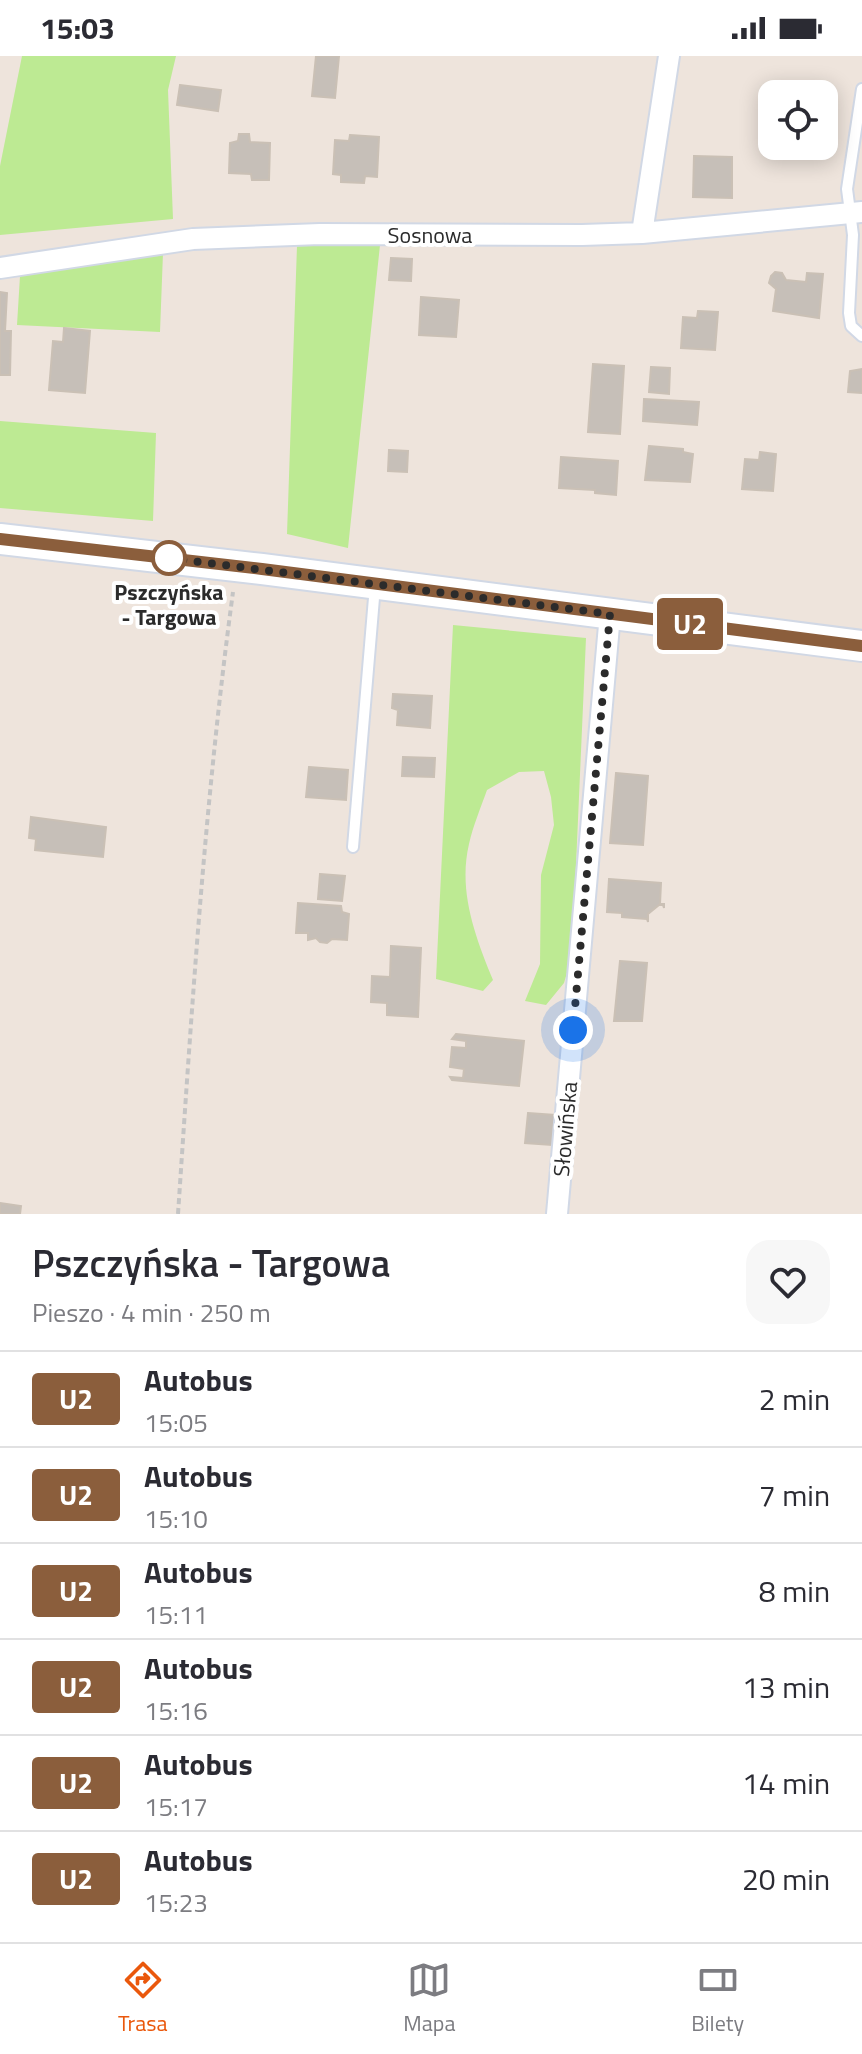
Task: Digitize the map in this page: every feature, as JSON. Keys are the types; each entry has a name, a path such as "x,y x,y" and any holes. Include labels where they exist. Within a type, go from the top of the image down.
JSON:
{"main road":[{"path":"0,539 862,646"}],"street":[{"path":"642,233 669,56"},
{"name":"Sosnowa","path":"0,268 193,239 320,234 642,233 856,213"},
{"name":"Słowińska","path":"557,1214 610,614"}],"lane":[{"path":"862,89 847,189 856,213 849,313 851,326 862,336"},
{"path":"353,847 375,585"}],"path":[{"path":"178,1214 202,864 215,723 236,566"}],"green space":[{"path":"22,56 176,56 168,90 173,219 0,235 0,166"},
{"path":"380,245 348,548 287,534 297,246"},
{"path":"163,253 160,332 17,325 20,276"},
{"path":"0,421 156,433 153,521 0,508"},
{"path":"453,625 586,638 572,956 564,983 546,1005 525,1001 540,964 541,875 554,825 544,771 519,772 487,790 469,844 466,879 470,913 493,980 483,991 436,979"}],"building":[{"path":"316,56 339,56 335,98 312,96"},
{"path":"180,85 221,90 218,111 177,105"},
{"path":"239,134 249,134 250,142 270,143 269,180 252,180 251,174 229,173 230,143 238,141"},
{"path":"350,135 379,137 377,177 365,176 364,183 341,182 341,175 333,174 335,140 349,141"},
{"path":"694,156 732,157 732,198 693,197"},
{"path":"391,258 412,259 411,281 389,280"},
{"path":"775,272 782,273 786,280 806,282 807,273 823,274 819,318 773,311 776,289 769,283"},
{"path":"0,292 7,293 5,331 11,331 10,375 0,375"},
{"path":"421,297 459,300 456,337 419,335"},
{"path":"698,311 718,312 715,350 681,348 683,317 697,318"},
{"path":"64,328 90,331 85,393 49,390 53,341 63,342"},
{"path":"593,364 624,366 620,434 588,432"},
{"path":"651,367 670,368 669,394 649,392"},
{"path":"862,369 862,393 848,392 850,371"},
{"path":"644,399 699,402 697,425 643,421"},
{"path":"649,446 683,449 683,452 693,454 690,482 645,480"},
{"path":"389,450 408,451 407,472 388,471"},
{"path":"760,452 776,454 773,491 742,489 745,459 759,460"},
{"path":"561,457 618,461 616,495 595,493 595,490 559,488"},
{"path":"393,694 432,696 430,728 397,725 398,710 392,708"},
{"path":"403,757 435,758 434,777 402,776"},
{"path":"309,767 348,770 346,800 306,797"},
{"path":"616,773 648,776 643,845 610,843"},
{"path":"31,817 106,827 103,857 35,850 36,839 29,838"},
{"path":"320,874 345,876 342,901 318,899"},
{"path":"609,879 661,883 660,904 664,904 664,908 659,905 648,914 648,922 647,919 607,912"},
{"path":"298,903 341,906 342,912 349,914 347,940 332,939 327,943 316,938 308,940 308,933 296,933"},
{"path":"391,946 421,948 418,1017 387,1015 387,1003 371,1002 372,976 390,977"},
{"path":"620,961 647,963 642,1021 614,1021"},
{"path":"456,1034 524,1041 519,1086 452,1080 450,1077 463,1078 464,1069 450,1067 452,1047 466,1048 466,1041 452,1039"},
{"path":"528,1113 555,1115 552,1145 525,1143"},
{"path":"0,1203 21,1206 20,1214 0,1214"}],"bus line":[{"name":"U2","path":"0,539 262,569 862,646"}],"place":[{"name":"Pszczyńska - Targowa","path":"169,558"}],"route":[{"path":"169,558 610,614 573,1030"}]}
